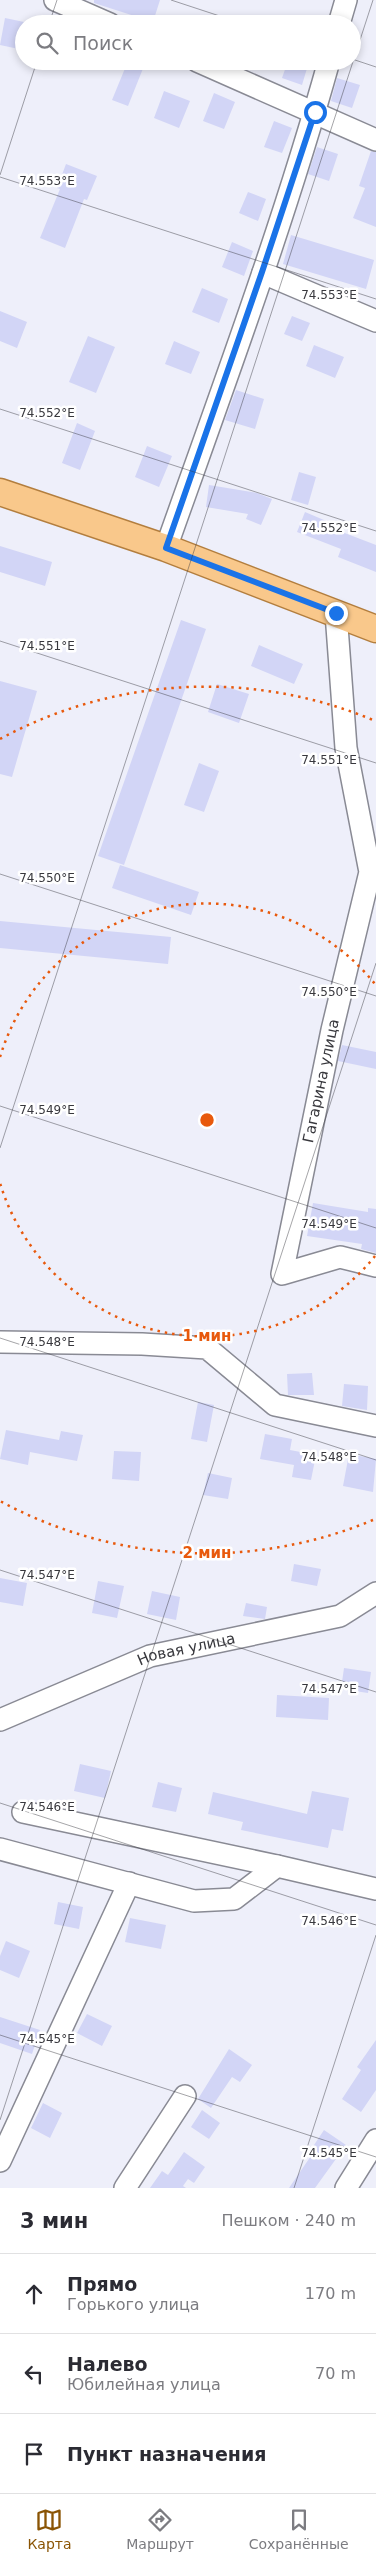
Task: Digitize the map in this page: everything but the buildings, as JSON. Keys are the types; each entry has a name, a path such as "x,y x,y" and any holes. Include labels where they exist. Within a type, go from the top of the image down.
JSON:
{"main road":[{"path":"0,492 166,548 376,629"}],"street":[{"path":"55,0 89,15"},
{"path":"342,15 346,0"},
{"path":"218,70 376,140"},
{"path":"166,548 262,272 315,112 327,70"},
{"path":"262,272 376,321"},
{"name":"Гагарина улица","path":"336,613 346,748 370,872 332,1030 282,1274 340,1257 376,1266"},
{"path":"0,1342 142,1344 207,1348 275,1405 376,1426"},
{"name":"Новая улица","path":"0,1720 150,1656 340,1616 376,1593"},
{"path":"24,1812 376,1889"},
{"path":"0,1849 194,1900 234,1899 277,1866"},
{"path":"0,2161 129,1883"},
{"path":"125,2188 186,2096"},
{"path":"346,2188 376,2140"}],"route":[{"path":"315,112 262,272 166,548 336,613"}]}
